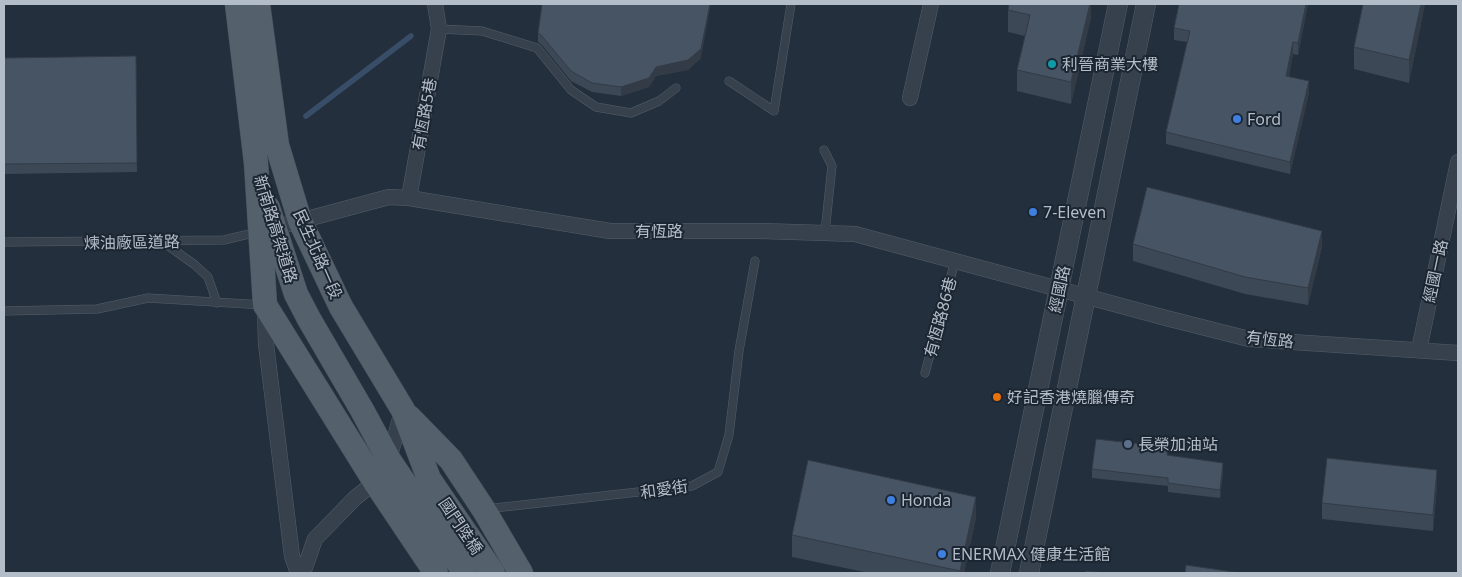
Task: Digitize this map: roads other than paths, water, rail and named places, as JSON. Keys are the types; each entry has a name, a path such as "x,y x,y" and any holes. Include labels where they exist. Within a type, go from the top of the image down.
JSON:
{"main road":[{"name":"新南路高架道路","path":"237,4 266,230 296,294"},
{"name":"民生北路一段","path":"258,4 277,145 300,221 341,307 403,410"},
{"path":"266,230 264,305 375,482 436,573"},
{"path":"264,305 330,283"},
{"path":"296,294 389,460"},
{"path":"403,410 451,460 484,510 521,573"},
{"name":"國門陸橋","path":"403,410 429,479 492,573"},
{"name":"國門陸橋","path":"389,460 465,573"}],"street":[{"name":"有恆路5巷","path":"409,198 439,29 435,4"},
{"path":"910,98 931,4"},
{"name":"經國路","path":"1000,573 1118,4"},
{"name":"經國路","path":"1029,573 1146,4"},
{"name":"經國一路","path":"1419,350 1458,162"},
{"name":"有恆路","path":"266,230 389,197 409,198 610,231 825,232 855,234 1249,339 1458,353"},
{"path":"264,305 266,344 292,556 298,573"},
{"path":"303,573 314,539 355,498 375,482 389,460 403,410"}],"lane":[{"path":"730,81 774,111 791,4"},
{"path":"439,29 482,31 537,48 571,90 596,108 631,113 659,101 676,88"},
{"path":"824,150 832,166 825,232"},
{"name":"煉油廠區道路","path":"4,242 224,240 266,230"},
{"path":"163,242 208,277 217,303"},
{"name":"和愛街","path":"484,510 692,486 718,472 728,435 739,351 755,261"},
{"name":"有恆路86巷","path":"925,373 955,261"},
{"path":"4,311 98,309 148,298 264,305"}],"waterway":[{"path":"306,116 411,36"}],"place":[{"name":"利晉商業大樓","path":"1052,64"},
{"name":"Ford","path":"1237,119"},
{"name":"7-Eleven","path":"1033,212"},
{"name":"好記香港燒臘傳奇","path":"997,397"},
{"name":"長榮加油站","path":"1128,444"},
{"name":"Honda","path":"891,500"},
{"name":"ENERMAX 健康生活館","path":"942,554"}]}
